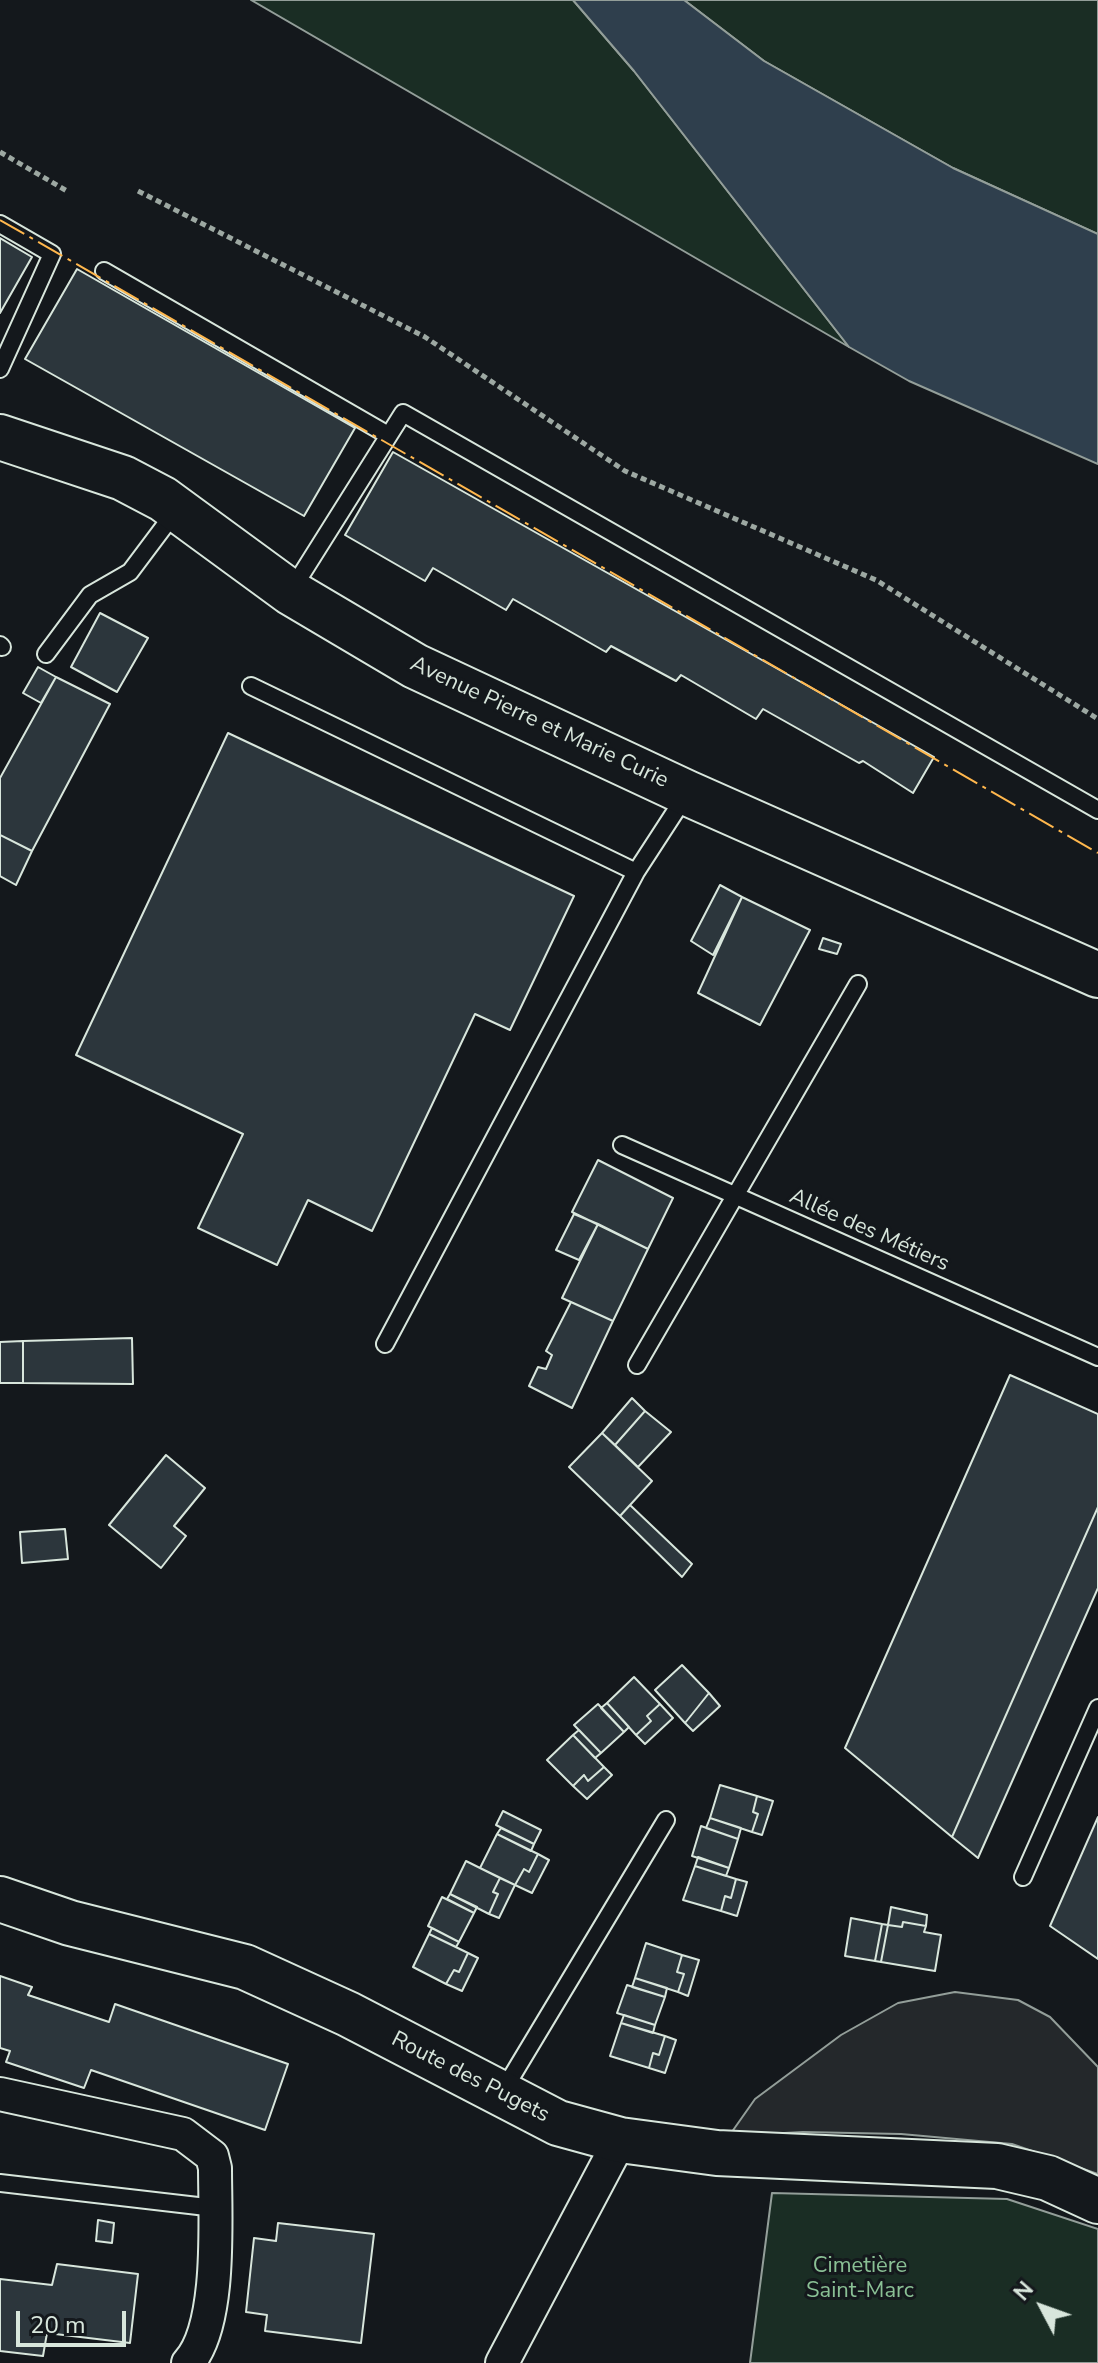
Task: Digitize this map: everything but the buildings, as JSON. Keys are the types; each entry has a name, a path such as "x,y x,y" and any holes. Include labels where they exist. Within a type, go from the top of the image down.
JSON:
{"main road":[{"name":"Avenue Pierre et Marie Curie","path":"0,437 123,478 178,509 290,592 415,666 687,793 1098,975"},
{"name":"Route des Pugets","path":"0,1899 70,1923 245,1967 348,2014 500,2096 558,2123 620,2140 717,2153 997,2166 1048,2178 1098,2201"}],"street":[{"path":"0,2094 45,2106 161,2126 183,2134 212,2156 215,2168 212,2276 205,2327 188,2363"},
{"path":"502,2363 620,2140"}],"lane":[{"path":"0,224 52,254 0,369"},
{"path":"104,271 388,435"},
{"path":"290,592 403,413 1098,810"},
{"path":"46,654 90,595 130,572 178,509"},
{"path":"251,686 636,872"},
{"path":"385,1344 636,872 687,793"},
{"path":"637,1365 858,984"},
{"name":"Allée des Métiers","path":"622,1145 1098,1357"},
{"path":"1023,1877 1098,1708"},
{"path":"500,2096 666,1820"},
{"path":"0,2183 215,2208"}],"path":[{"path":"0,152 67,191"},
{"path":"138,191 425,337 625,471 876,580 1098,719"}],"green space":[{"path":"251,0 573,0 634,71 849,347"},
{"path":"684,0 1098,0 1098,234 953,168 764,61"},
{"name":"Cimetière Saint-Marc","path":"772,2193 1007,2199 1098,2229 1098,2363 750,2363"}],"shaded area":[{"path":"955,1992 1018,2000 1050,2017 1098,2067 1098,2174 1012,2144 901,2134 803,2132 729,2136 755,2099 841,2035 898,2003"}],"water":[{"path":"573,0 684,0 764,61 953,168 1098,234 1098,464 909,381 849,347 634,71"}],"power":[{"path":"0,220 1098,853"}]}
